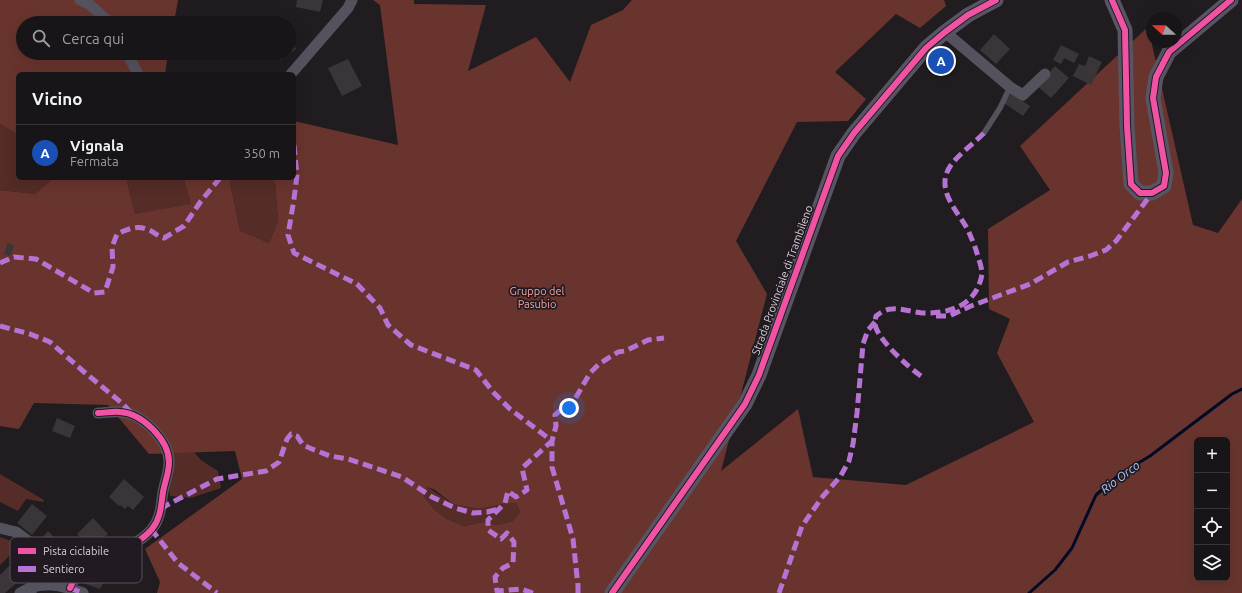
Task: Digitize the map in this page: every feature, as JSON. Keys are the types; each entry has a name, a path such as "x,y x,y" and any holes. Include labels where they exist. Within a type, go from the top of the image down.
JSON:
{"street":[{"path":"80,0 89,4 102,16"},
{"path":"293,72 348,8 352,0"},
{"name":"Strada Provinciale di Trambileno","path":"612,593 745,404 759,375 838,156 854,133 926,48 968,15 996,0"},
{"path":"1112,0 1125,30 1127,126 1131,184 1140,193 1152,193 1164,186 1166,172 1153,98 1156,77 1170,52 1231,0"},
{"path":"945,32 1010,87 1023,95 1045,74"},
{"path":"131,60 137,72"},
{"path":"98,413 121,412 147,423 156,432 163,443 169,460 169,474 163,490 158,520 142,537"},
{"path":"0,528 16,532 23,537"},
{"path":"70,588 72,583"},
{"path":"20,593 25,589 32,590 45,584 70,588 83,593"}],"lane":[{"path":"984,134 1000,108 1010,87"}],"shaded area":[{"path":"0,124 16,134 16,180 51,180 35,194 0,190"},
{"path":"126,180 185,180 192,204 135,215"},
{"path":"232,180 272,180 275,182 278,221 269,243 240,231 230,182"},
{"path":"194,452 201,460 218,471 221,488 191,498 170,496 171,453"},
{"path":"0,474 44,500 43,502 26,499 18,511 0,502"},
{"path":"428,487 453,504 478,509 508,503 516,503 520,512 513,521 497,525 483,522 464,526 447,519 435,510 424,497"},
{"path":"0,537 10,541 10,555 0,565"}],"green space":[{"path":"0,0 178,0 175,16 16,16 16,60 167,60 165,72 16,72 16,134 0,124"},
{"name":"Gruppo del Pasubio","path":"373,0 414,0 414,4 486,5 468,71 536,37 570,82 591,25 623,10 632,0 944,0 946,6 920,28 896,14 835,72 866,99 848,121 797,122 736,241 767,294 721,471 798,409 813,477 906,485 1034,422 997,353 1010,319 989,309 988,229 1050,190 1020,146 1146,29 1146,48 1153,48 1193,225 1218,233 1242,199 1242,593 157,593 160,582 145,549 242,479 235,451 149,454 108,405 34,403 19,429 0,426 0,190 35,194 51,180 126,180 135,214 191,204 185,180 232,180 230,182 240,231 269,243 278,221 275,182 272,180 296,180 296,121 398,145 380,5","holes":["428,487 435,490 453,504 478,509 508,503 516,503 520,512 513,521 497,525 483,522 464,526 447,519 435,510 424,497 424,494"]}],"building":[{"path":"297,0 323,0 320,12 296,7"},
{"path":"994,34 1010,49 996,64 980,50"},
{"path":"1061,45 1079,54 1074,63 1064,58 1061,64 1053,60"},
{"path":"1089,56 1102,62 1091,85 1073,76 1079,64 1085,66"},
{"path":"348,59 362,86 342,96 328,68"},
{"path":"1055,66 1069,78 1051,98 1037,86"},
{"path":"1011,93 1030,106 1023,116 1004,103"},
{"path":"8,243 14,246 10,256 4,254"},
{"path":"57,418 75,426 70,438 52,431"},
{"path":"124,479 144,497 133,510 128,506 125,509 120,505 119,506 109,497"},
{"path":"32,504 47,516 32,535 17,523"},
{"path":"93,518 108,534 105,537 80,537 77,534"},
{"path":"48,531 54,537 42,537"},
{"path":"9,566 10,583 16,583 5,593 0,593 0,575"},
{"path":"83,583 103,583 100,589"}],"waterway":[{"name":"Rio Orco","path":"1029,593 1055,570 1072,548 1096,495 1120,474 1150,456 1232,394 1242,389"}],"marked path":[{"path":"921,376 909,367 884,341 876,328 876,316 885,310 892,309 922,313 942,312 952,309 961,306 968,300 979,285 982,274 981,265 968,230 949,199 945,182 946,174 954,161 984,133"},
{"path":"296,165 297,175 288,235 294,253 357,284 380,308 388,325 411,345 476,370 493,392 510,409 552,441 522,468 527,490 516,497 508,491 505,503 488,520 488,530 501,539 507,533 514,542 513,563 503,568 495,577 497,591 521,589 533,593"},
{"path":"0,263 14,257 36,259 94,293 105,292 113,267 112,247 117,234 131,228 142,228 164,238 184,226 201,201 218,180"},
{"path":"936,316 949,316 971,306 1030,284 1068,262 1106,250 1116,241 1152,193"},
{"path":"779,593 802,526 823,496 840,477 849,461 857,413 863,344 868,330 875,322"},
{"path":"0,326 30,334 50,342 123,404 132,414"},
{"path":"578,593 573,539 552,467 552,441 556,426 555,415 562,409 571,406 590,373 599,364 618,352 625,351 648,340 664,338"},
{"path":"161,509 217,479 266,471 279,462 287,439 291,434 297,436 303,445 330,456 348,459 402,477 432,497 455,508 473,513 499,509"},
{"path":"151,529 178,563 217,593"},
{"path":"70,588 83,593"}],"cycle path":[{"path":"612,593 745,404 759,375 838,156 854,133 926,48 968,15 996,0"},
{"path":"1112,0 1125,30 1127,126 1131,184 1140,193 1152,193 1164,186 1166,173 1153,98 1156,77 1169,52 1231,0"},
{"path":"98,413 117,412 137,417 153,429 164,445 168,454 168,470 159,516 152,529 142,538"},
{"path":"70,588 72,583"}],"place":[{"name":"Vignala","path":"941,61"}]}
